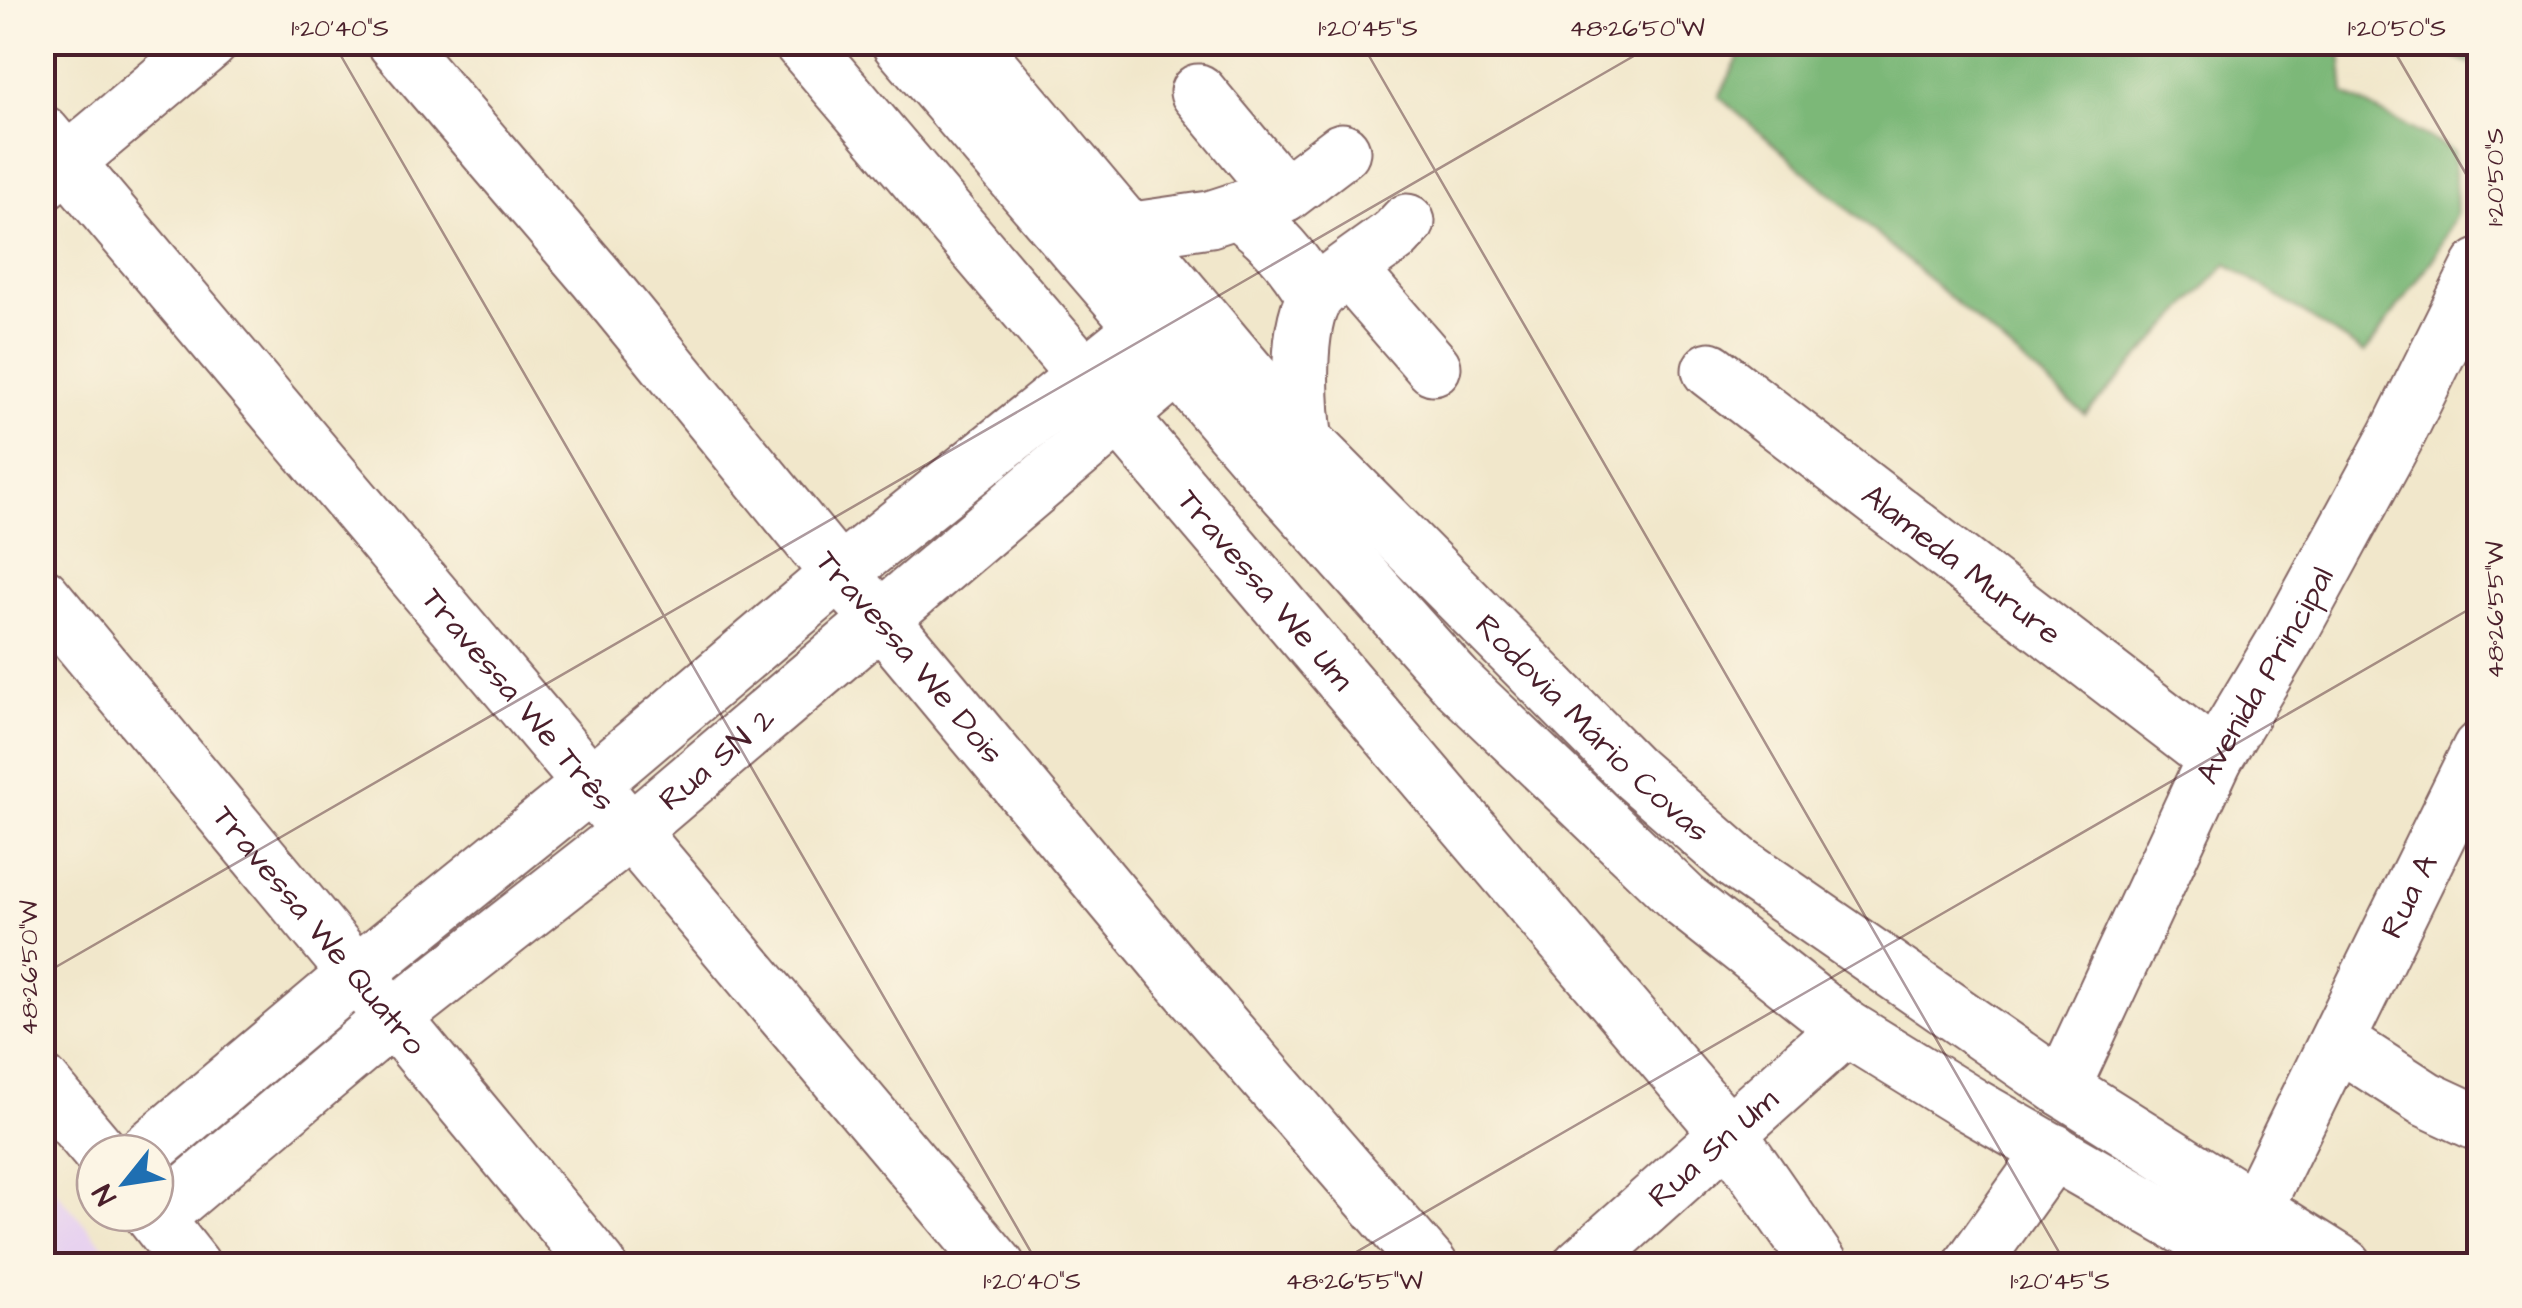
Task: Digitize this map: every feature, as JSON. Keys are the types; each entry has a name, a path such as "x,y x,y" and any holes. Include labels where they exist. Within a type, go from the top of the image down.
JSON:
{"street":[{"path":"51,159 210,42"},
{"name":"Travessa We Dois","path":"395,42 1181,979 1430,1266"},
{"name":"Travessa We Um","path":"801,42 1730,1135 1821,1266"},
{"name":"Rodovia Mário Covas","path":"899,42 1458,684 1685,902 1846,1028 2252,1266"},
{"name":"Rodovia Mário Covas","path":"969,42 1306,441 1633,772 1736,862 2062,1088 2345,1266"},
{"path":"1198,92 1260,202 1262,228 1433,368"},
{"path":"1127,231 1181,225 1260,202 1342,151"},
{"name":"Travessa We Três","path":"51,159 592,784 997,1266"},
{"path":"1306,441 1300,409 1302,344 1332,283 1407,222"},
{"name":"Avenida Principal","path":"2062,1088 2215,758 2290,632 2397,436 2480,267"},
{"name":"Rua SN 2","path":"175,1198 394,1016 631,831 881,619 1102,397 1161,347"},
{"name":"Alameda Murure","path":"1710,370 2215,758"},
{"name":"Rua SN 2","path":"168,1133 840,574 1102,397"},
{"name":"Travessa We Quatro","path":"42,595 599,1266"},
{"name":"Rua A","path":"2254,1210 2480,748"},
{"path":"1685,902 1705,874 1736,862"},
{"name":"Rua Sn Um","path":"1580,1266 1846,1028"},
{"path":"2338,1042 2426,1099 2480,1124"},
{"path":"42,1083 84,1133"},
{"path":"1971,1266 2053,1151"},
{"path":"167,1233 193,1266"}],"shaded area":[{"path":"42,1176 75,1213 75,1233 92,1233 120,1265 43,1265"}],"green space":[{"path":"1746,43 2360,43 2341,50 2345,94 2453,151 2456,214 2434,257 2365,353 2227,264 2085,415 1719,97"},
{"path":"2421,43 2479,43 2479,68"}]}
